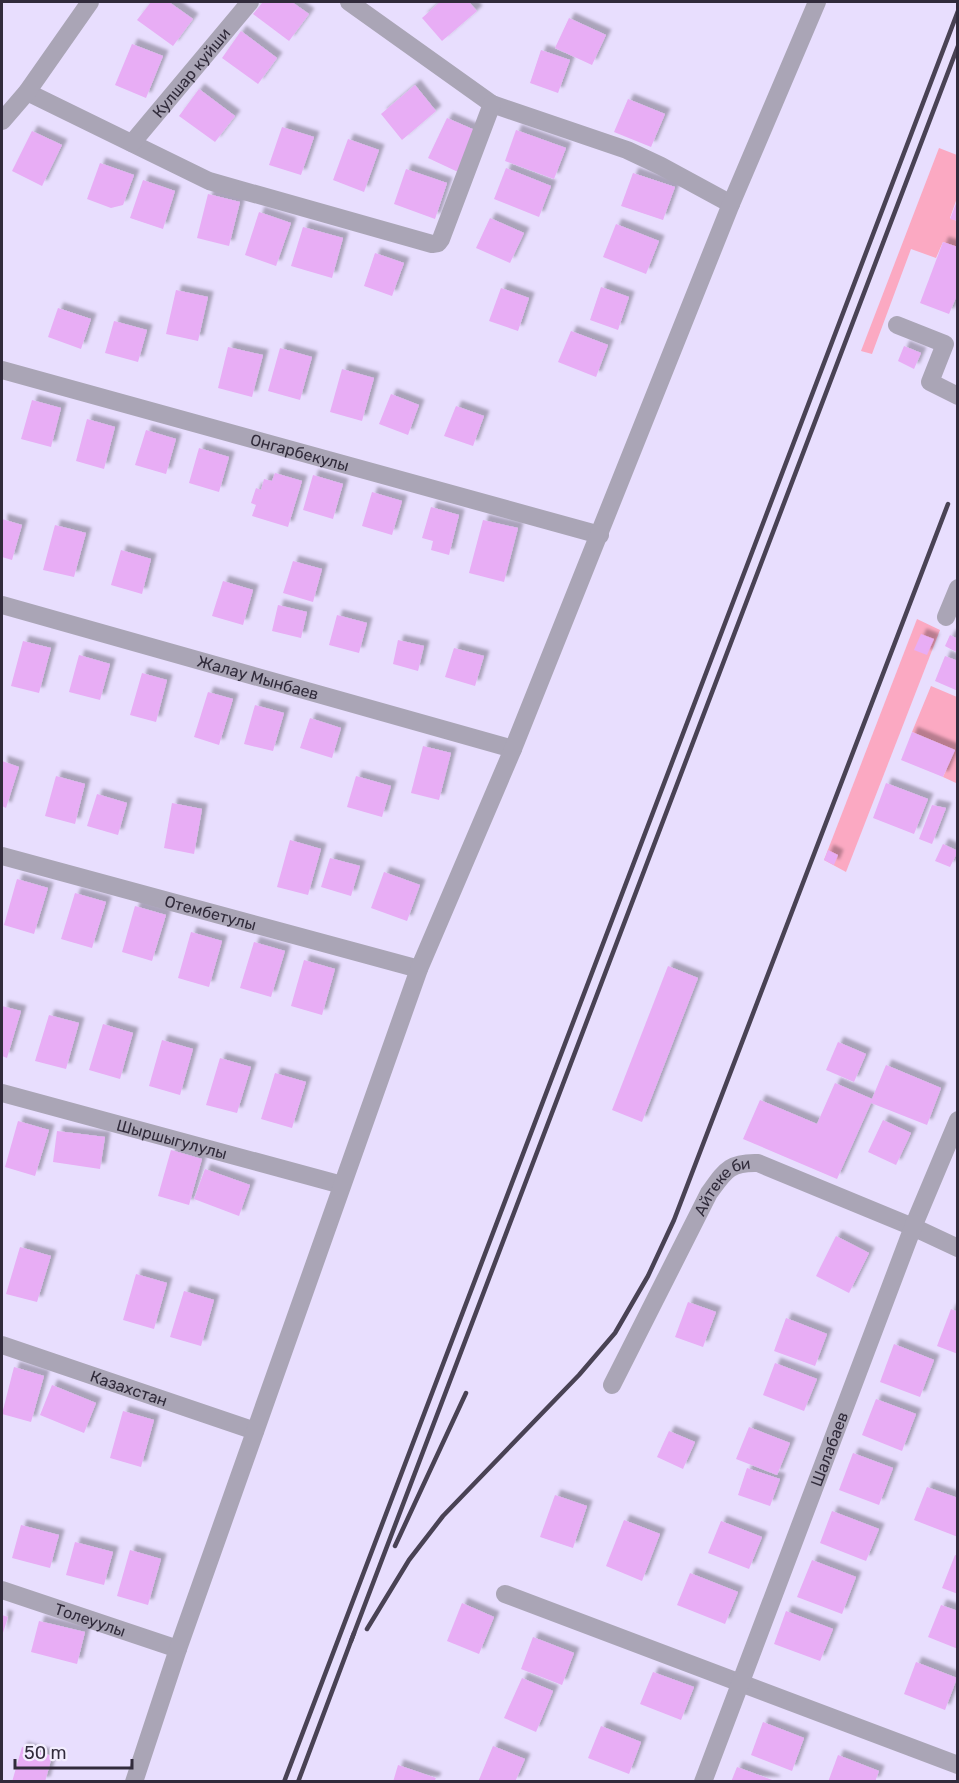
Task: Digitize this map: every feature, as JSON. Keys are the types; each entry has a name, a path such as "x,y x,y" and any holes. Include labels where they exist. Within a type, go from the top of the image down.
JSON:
{"street":[{"path":"2,121 27,92 90,2"},
{"name":"Кулшар куйши","path":"132,143 250,2"},
{"path":"349,2 492,104 627,150 732,204"},
{"path":"134,1782 178,1649 419,969 513,749 732,204 817,2"},
{"path":"27,92 209,181 432,244 438,243 441,239 492,104"},
{"path":"897,325 945,344 930,382 957,396"},
{"name":"Онгарбекулы","path":"2,370 600,535"},
{"path":"946,617 957,588"},
{"name":"Жалау Мынбаев","path":"2,604 513,749"},
{"name":"Отембетулы","path":"2,856 419,969"},
{"name":"Шыршыгулулы","path":"2,1093 342,1185"},
{"name":"Шалабаев","path":"703,1782 913,1227 957,1120"},
{"name":"Айтеке би","path":"612,1385 709,1193 724,1173 739,1162 758,1163 913,1227 957,1248"},
{"name":"Казахстан","path":"2,1345 255,1431"},
{"name":"Толеуулы","path":"2,1590 178,1649"},
{"path":"506,1594 957,1765"}],"shaded area":[{"path":"939,148 957,155 957,198 950,218 957,221 957,247 943,242 936,258 911,249 872,354 861,351"},
{"path":"917,619 940,630 846,872 824,860"},
{"path":"931,686 957,697 956,783 943,777 955,750 912,732"}],"building":[{"path":"151,2 169,2 193,19 173,46 137,20"},
{"path":"263,2 292,2 309,14 289,41 253,14"},
{"path":"440,2 469,2 477,11 442,41 422,18"},
{"path":"569,18 606,35 592,65 555,48"},
{"path":"241,31 277,58 258,84 222,58"},
{"path":"132,44 163,56 146,98 115,85"},
{"path":"541,50 570,60 558,93 530,83"},
{"path":"415,85 436,111 402,140 381,114"},
{"path":"199,89 235,116 215,142 179,116"},
{"path":"628,99 665,114 651,147 614,132"},
{"path":"447,118 477,131 458,172 428,158"},
{"path":"282,127 314,137 301,175 269,165"},
{"path":"516,130 566,148 554,179 505,161"},
{"path":"32,131 62,145 42,186 12,171"},
{"path":"348,139 379,150 364,192 333,180"},
{"path":"100,163 134,175 123,205 111,208 87,199"},
{"path":"506,168 551,186 539,217 494,199"},
{"path":"406,169 447,183 435,219 394,204"},
{"path":"633,173 675,187 663,220 621,206"},
{"path":"143,180 175,191 163,229 130,218"},
{"path":"208,194 240,202 229,246 197,238"},
{"path":"958,198 958,221 950,219"},
{"path":"259,212 291,223 276,266 245,255"},
{"path":"490,218 524,233 510,263 476,248"},
{"path":"616,224 659,241 646,274 603,257"},
{"path":"303,227 343,238 332,278 291,266"},
{"path":"943,242 958,247 958,293 949,314 920,303"},
{"path":"375,253 404,263 392,296 364,286"},
{"path":"601,287 629,297 618,330 590,320"},
{"path":"501,288 529,298 518,331 489,321"},
{"path":"176,290 208,297 198,341 166,334"},
{"path":"58,308 91,319 81,349 48,337"},
{"path":"114,321 147,330 138,362 105,353"},
{"path":"571,331 608,345 596,377 558,362"},
{"path":"904,346 921,353 914,369 898,361"},
{"path":"228,347 263,355 252,397 218,388"},
{"path":"280,348 312,357 300,400 268,391"},
{"path":"342,369 374,378 362,421 330,412"},
{"path":"391,394 419,405 408,435 379,424"},
{"path":"32,400 61,408 51,447 21,439"},
{"path":"456,406 484,416 473,446 444,436"},
{"path":"87,419 115,427 104,469 76,461"},
{"path":"146,430 176,439 166,474 135,465"},
{"path":"199,448 229,457 219,492 189,483"},
{"path":"275,473 302,481 288,527 252,516 256,505 251,503 256,488 261,490 264,479 272,481"},
{"path":"313,475 343,484 333,519 303,510"},
{"path":"372,492 402,501 392,535 362,526"},
{"path":"431,507 459,515 449,555 431,550 433,541 422,538"},
{"path":"2,519 22,525 12,560 2,557"},
{"path":"483,520 518,528 504,582 469,573"},
{"path":"55,525 86,533 74,577 43,570"},
{"path":"121,550 151,559 142,594 111,585"},
{"path":"293,561 322,569 313,602 283,593"},
{"path":"223,581 253,590 243,625 212,616"},
{"path":"278,605 307,612 301,638 272,631"},
{"path":"337,615 367,623 359,653 329,645"},
{"path":"921,634 934,639 927,655 914,650"},
{"path":"950,635 958,639 958,653 945,646"},
{"path":"398,640 424,646 418,671 393,664"},
{"path":"23,641 51,648 39,693 11,686"},
{"path":"454,648 484,656 475,686 445,677"},
{"path":"79,655 110,664 100,700 69,692"},
{"path":"945,656 958,661 958,691 935,681"},
{"path":"142,673 167,680 156,722 130,715"},
{"path":"208,692 233,699 219,745 194,737"},
{"path":"255,705 284,713 273,751 244,744"},
{"path":"310,718 341,728 332,758 300,748"},
{"path":"912,732 955,750 943,777 901,760"},
{"path":"423,746 451,753 439,800 411,793"},
{"path":"2,761 19,767 6,808 2,806"},
{"path":"56,776 85,784 75,824 45,816"},
{"path":"356,776 391,786 382,817 347,807"},
{"path":"886,783 928,799 914,834 873,818"},
{"path":"97,794 127,803 118,835 87,826"},
{"path":"172,803 202,809 194,854 164,848"},
{"path":"932,805 946,808 932,844 919,839"},
{"path":"290,840 321,849 308,895 277,887"},
{"path":"943,844 958,851 950,867 935,861"},
{"path":"828,850 838,855 834,865 824,860"},
{"path":"330,858 360,866 351,896 321,887"},
{"path":"384,872 420,885 407,921 371,908"},
{"path":"17,879 48,888 34,934 4,925"},
{"path":"75,893 106,902 92,948 61,939"},
{"path":"135,906 166,915 152,961 122,952"},
{"path":"191,932 222,941 209,987 178,978"},
{"path":"254,942 285,951 271,997 240,988"},
{"path":"304,960 335,969 322,1015 291,1006"},
{"path":"668,966 698,978 642,1122 612,1110"},
{"path":"2,1006 21,1011 7,1058 2,1056"},
{"path":"49,1015 79,1023 66,1069 35,1061"},
{"path":"103,1024 133,1033 120,1079 89,1070"},
{"path":"162,1040 193,1049 180,1095 149,1086"},
{"path":"838,1042 866,1054 854,1082 826,1070"},
{"path":"220,1058 251,1067 237,1113 206,1105"},
{"path":"886,1065 941,1088 927,1125 871,1103 837,1179 743,1139 760,1100 817,1124 835,1083 872,1099"},
{"path":"275,1073 306,1082 292,1128 261,1119"},
{"path":"883,1120 911,1133 896,1165 868,1152"},
{"path":"18,1121 49,1130 35,1176 5,1167"},
{"path":"57,1131 105,1137 100,1169 53,1162"},
{"path":"171,1150 202,1159 189,1205 158,1196"},
{"path":"205,1169 250,1185 239,1216 194,1199"},
{"path":"836,1236 869,1253 849,1293 816,1276"},
{"path":"20,1247 51,1256 37,1302 6,1294"},
{"path":"136,1274 167,1283 154,1329 123,1320"},
{"path":"184,1291 214,1300 201,1346 170,1337"},
{"path":"688,1302 716,1312 703,1347 675,1337"},
{"path":"951,1309 958,1312 958,1354 937,1346"},
{"path":"786,1318 827,1334 815,1366 774,1351"},
{"path":"894,1344 934,1360 920,1397 880,1382"},
{"path":"775,1363 817,1379 804,1411 763,1395"},
{"path":"14,1367 44,1376 31,1422 2,1414"},
{"path":"52,1385 96,1403 84,1433 40,1415"},
{"path":"876,1399 916,1414 902,1451 862,1435"},
{"path":"123,1411 154,1420 141,1467 110,1458"},
{"path":"749,1427 790,1443 777,1475 736,1459"},
{"path":"669,1431 695,1442 683,1469 657,1457"},
{"path":"853,1453 893,1468 879,1505 839,1490"},
{"path":"747,1468 780,1479 770,1506 738,1495"},
{"path":"927,1487 958,1498 958,1537 914,1520"},
{"path":"555,1495 587,1506 573,1548 540,1537"},
{"path":"832,1511 879,1529 866,1561 820,1543"},
{"path":"624,1520 660,1534 642,1581 606,1566"},
{"path":"721,1521 762,1537 749,1569 708,1553"},
{"path":"21,1525 59,1535 50,1568 12,1558"},
{"path":"75,1542 113,1552 104,1585 66,1575"},
{"path":"130,1550 161,1559 148,1605 117,1596"},
{"path":"955,1555 958,1556 958,1594 942,1588"},
{"path":"812,1560 856,1577 842,1614 797,1597"},
{"path":"690,1573 738,1592 725,1624 677,1605"},
{"path":"462,1603 494,1617 479,1654 447,1641"},
{"path":"941,1605 958,1611 958,1649 928,1637"},
{"path":"786,1611 833,1629 820,1661 774,1644"},
{"path":"2,1615 8,1617 2,1636"},
{"path":"39,1621 85,1632 77,1664 31,1652"},
{"path":"533,1637 574,1653 562,1685 521,1669"},
{"path":"916,1662 957,1678 945,1710 904,1694"},
{"path":"653,1672 694,1687 681,1720 640,1704"},
{"path":"522,1678 553,1691 536,1732 504,1718"},
{"path":"763,1722 804,1738 792,1771 751,1755"},
{"path":"601,1726 641,1742 629,1774 588,1758"},
{"path":"493,1746 525,1759 515,1782 478,1782"},
{"path":"22,1747 52,1756 45,1782 12,1782"},
{"path":"838,1755 879,1771 875,1782 828,1782"},
{"path":"398,1765 436,1778 434,1782 393,1782"},
{"path":"737,1767 775,1781 775,1782 731,1782"}],"railway":[{"path":"284,1782 958,11"},
{"path":"351,1641 958,46"},
{"path":"367,1629 409,1560 443,1516 579,1375 615,1333 648,1276 674,1220 948,504"},
{"path":"395,1546 466,1393"},
{"path":"298,1782 354,1633"}]}
